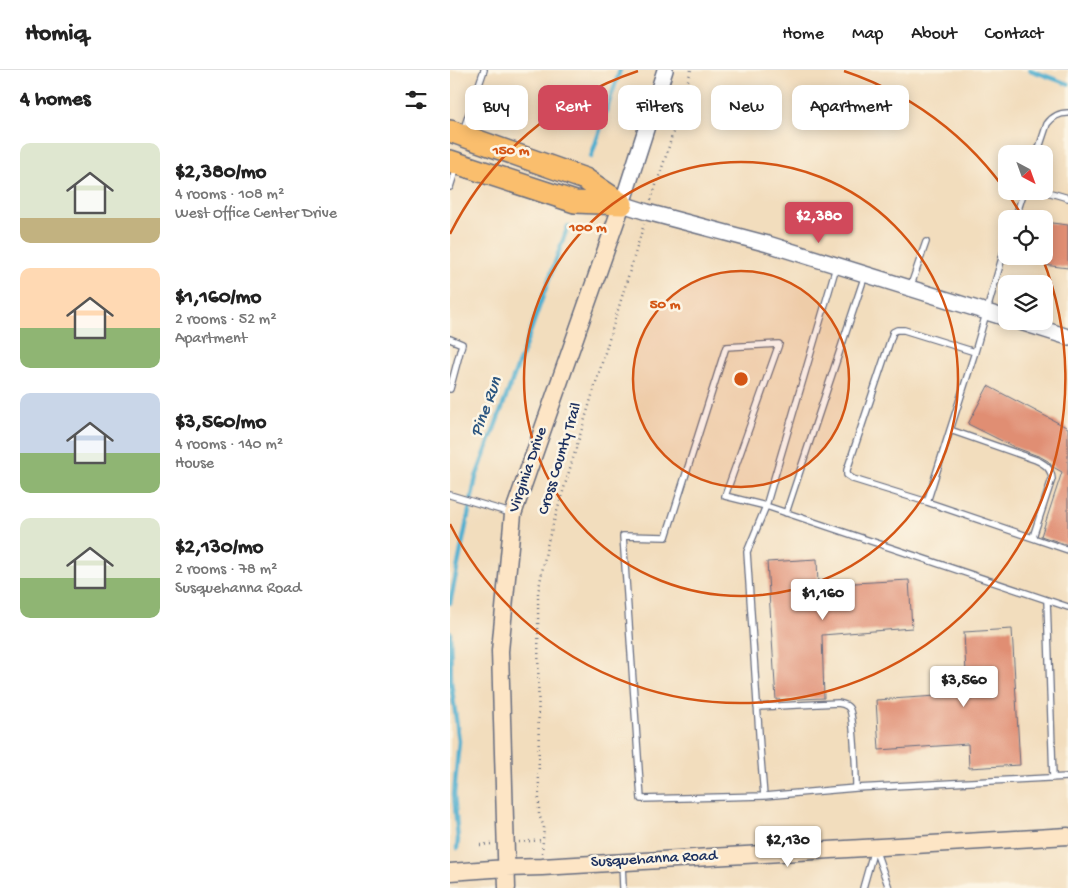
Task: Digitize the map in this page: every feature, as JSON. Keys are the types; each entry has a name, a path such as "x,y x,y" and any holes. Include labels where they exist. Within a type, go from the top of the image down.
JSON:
{"highway":[{"path":"456,133 585,179 622,204"},
{"path":"454,162 575,202 622,204"}],"main road":[{"name":"Virginia Drive","path":"507,888 500,651 513,514 622,204"},
{"name":"Susquehanna Road","path":"450,872 1068,836"}],"street":[{"name":"Virginia Drive","path":"622,204 665,70"},
{"path":"622,204 768,244 998,316"},
{"path":"1046,330 1068,337"}],"lane":[{"path":"456,133 484,70"},
{"path":"1040,145 1050,120 1058,114 1068,113"},
{"path":"450,187 454,162"},
{"path":"1053,194 1068,198"},
{"path":"910,288 926,242"},
{"path":"764,796 747,552 766,506 837,265"},
{"path":"927,502 975,352 1000,265"},
{"path":"786,513 865,274"},
{"path":"975,352 904,330 893,332 847,470 847,475 852,479 927,502 1068,550"},
{"path":"450,340 462,344 450,389"},
{"path":"1068,607 766,506 725,496 779,344 726,347 666,537 623,536 641,799 764,796 856,788 1068,777"},
{"path":"950,430 1036,460 1048,468 1052,479 1033,537"},
{"path":"450,495 513,514"},
{"path":"1046,600 1053,778"},
{"path":"757,707 844,704 851,712 856,788"},
{"path":"863,888 874,847"},
{"path":"874,847 888,888"},
{"path":"622,861 623,888"}],"path":[{"name":"Cross County Trail","path":"542,867 544,827 539,815 538,593 548,541 691,70"}],"building":[{"path":"1053,223 1068,225 1068,268 1044,265 1053,265"},
{"path":"988,386 1068,428 1068,545 1041,536 1062,472 1041,457 1014,447 968,424"},
{"path":"817,559 818,585 909,580 912,628 822,635 824,698 776,700 767,562"},
{"path":"1012,629 1020,765 969,768 968,744 879,750 876,700 967,694 964,632"}],"waterway":[{"name":"Pine Run","path":"591,157 620,70"},
{"path":"1030,70 1068,84"},
{"name":"Pine Run","path":"450,603 476,477 568,226"},
{"name":"Pine Run","path":"450,632 451,682 459,741 454,794 457,848"}]}
